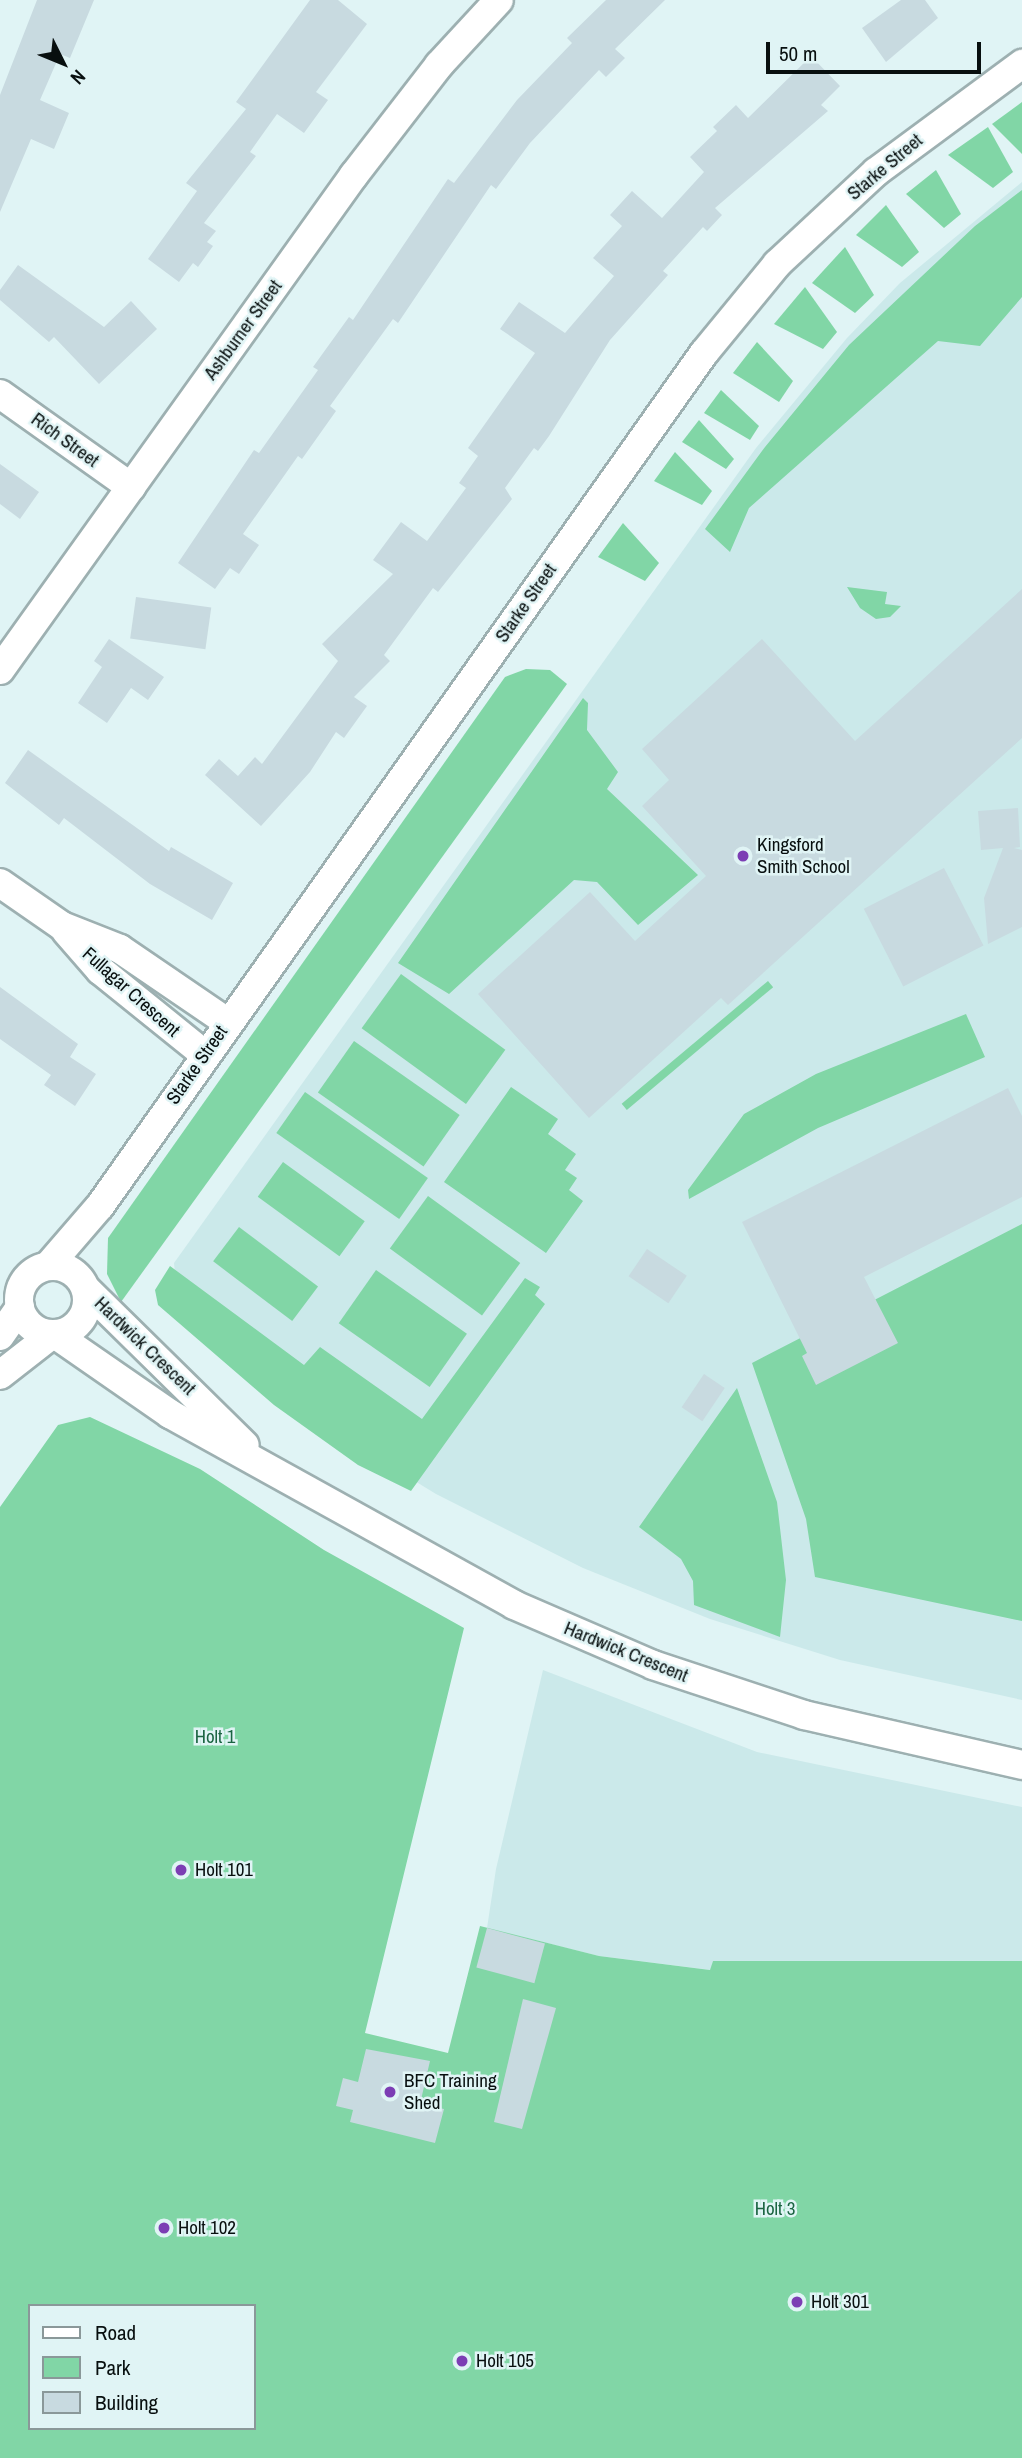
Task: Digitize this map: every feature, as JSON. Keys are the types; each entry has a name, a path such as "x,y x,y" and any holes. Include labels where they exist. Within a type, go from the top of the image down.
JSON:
{"street":[{"name":"Ashburner Street","path":"0,670 354,175 439,65 499,0"},
{"name":"Starke Street","path":"48,1265 100,1206 204,1054 696,364 777,264 876,172 1022,64"},
{"name":"Rich Street","path":"0,394 131,487"},
{"name":"Fullagar Crescent","path":"0,883 62,926 120,949 227,1022"},
{"name":"Fullagar Crescent","path":"62,926 100,970 204,1054"},
{"name":"Starke Street","path":"83,1284 100,1206"},
{"path":"0,1375 53,1335 82,1320 83,1284 71,1270 48,1265 27,1277 20,1288 20,1307 26,1322 53,1335"},
{"name":"Hardwick Crescent","path":"83,1284 261,1461"},
{"path":"0,1336 20,1307"},
{"name":"Hardwick Crescent","path":"53,1335 170,1414 261,1461 405,1549 514,1605 653,1665 804,1715 1022,1765"}],"shaded area":[{"name":"Kingsford Smith School","path":"1022,182 1022,1700 840,1660 710,1619 583,1568 436,1494 307,1415 177,1296 174,1263 756,448 847,338 900,283"},
{"path":"543,1670 757,1752 1022,1807 1022,1961 713,1961 711,1970 599,1956 487,1928 496,1869"}],"green space":[{"path":"1022,102 1022,154 992,124"},
{"path":"988,127 1013,172 993,188 948,155"},
{"path":"936,170 961,214 944,228 906,194"},
{"path":"1022,190 1022,297 980,346 938,341 749,508 730,552 705,529 765,447 849,345 975,226"},
{"path":"886,205 919,252 902,267 856,235"},
{"path":"845,247 874,295 855,313 812,283"},
{"path":"805,287 837,332 823,349 774,324"},
{"path":"757,342 793,381 779,402 733,373"},
{"path":"721,390 759,426 750,440 704,413"},
{"path":"699,420 734,459 726,469 682,442"},
{"path":"675,452 712,491 702,505 654,481"},
{"path":"623,523 659,563 645,581 598,557"},
{"path":"847,587 887,592 885,604 901,606 890,617 876,619 860,608"},
{"path":"526,669 550,670 567,684 121,1302 107,1274 108,1238 505,677"},
{"path":"583,698 588,703 587,730 618,772 607,789 698,875 638,925 597,882 574,880 449,994 398,963"},
{"path":"401,974 505,1050 466,1104 362,1028"},
{"path":"768,981 773,987 627,1110 622,1104"},
{"path":"966,1014 985,1057 818,1128 689,1199 688,1190 744,1114 816,1074"},
{"path":"354,1041 460,1115 424,1167 318,1093"},
{"path":"511,1087 558,1119 548,1134 576,1154 565,1170 577,1178 569,1190 583,1201 546,1253 444,1182"},
{"path":"305,1092 428,1178 399,1219 276,1133"},
{"path":"283,1162 365,1221 339,1256 258,1197"},
{"path":"428,1196 520,1263 482,1316 390,1249"},
{"path":"1022,1224 1022,1621 815,1577 806,1519 752,1363"},
{"path":"239,1227 318,1287 292,1321 213,1261"},
{"path":"170,1266 304,1365 320,1347 422,1419 525,1278 540,1287 535,1295 545,1304 411,1491 358,1465 274,1405 158,1305 155,1290"},
{"path":"376,1270 467,1334 430,1387 339,1323"},
{"path":"737,1388 777,1502 786,1580 780,1637 694,1605 693,1581 681,1559 639,1527"},
{"path":"90,1417 200,1469 324,1550 464,1628 365,2033 448,2053 480,1926 599,1956 710,1970 713,1961 1022,1961 1022,2458 0,2458 0,1507 58,1425"}],"building":[{"path":"37,0 94,0 70,58 60,54 40,100 69,113 54,149 31,139 0,212 0,95"},
{"path":"310,0 338,0 367,24 316,92 328,100 304,133 277,114 250,152 256,156 204,223 216,231 207,242 213,246 198,267 193,263 179,282 148,259 197,191 186,183 246,109 236,102"},
{"path":"606,0 665,0 615,49 625,58 606,77 599,70 530,143 496,189 491,185 398,323 393,319 330,406 336,411 302,459 298,456 243,534 259,545 239,574 230,568 215,589 178,563 254,450 259,453 318,370 313,367 349,317 353,320 448,179 454,183 517,100 572,43 567,38"},
{"path":"901,0 925,0 938,18 886,62 862,28"},
{"path":"811,56 840,86 821,105 828,111 715,208 722,215 707,231 703,227 663,271 668,275 610,340 549,436 538,451 534,448 505,488 512,499 438,592 433,588 384,655 390,661 354,697 367,706 344,738 336,732 310,772 261,826 205,775 219,759 238,776 255,757 262,764 338,661 322,644 393,574 373,560 401,522 427,541 466,488 459,483 478,456 468,448 535,353 500,329 519,302 565,333 614,276 593,258 622,226 610,215 632,191 662,218 704,172 690,157 717,131 713,127 736,105 748,118"},
{"path":"18,265 104,327 131,301 157,329 99,384 54,337 49,342 0,300 0,290"},
{"path":"0,464 39,492 20,519 0,504"},
{"path":"1022,589 1022,738 728,1005 721,998 589,1118 478,994 590,892 635,941 706,876 642,806 669,780 642,749 762,639 855,741"},
{"path":"136,597 211,608 205,649 130,639"},
{"path":"109,639 164,677 148,700 131,688 107,723 78,703 102,667 94,661"},
{"path":"28,750 169,851 171,847 233,883 212,920 150,884 64,818 59,825 5,783"},
{"path":"1018,808 1020,847 1014,848 1022,850 1022,927 988,944 984,898 1003,848 981,850 978,811"},
{"path":"944,868 983,946 903,986 864,909"},
{"path":"0,987 78,1044 70,1057 96,1074 75,1106 44,1085 51,1075 0,1039"},
{"path":"1008,1088 1022,1116 1022,1197 864,1277 898,1343 816,1385 802,1356 807,1353 742,1222"},
{"path":"647,1249 687,1276 668,1303 629,1276"},
{"path":"704,1374 725,1388 702,1421 682,1407"},
{"path":"487,1928 545,1944 534,1983 476,1968"},
{"path":"523,1999 556,2008 522,2129 494,2122"},
{"name":"BFC Training Shed","path":"366,2049 430,2061 420,2104 444,2109 435,2143 350,2122 353,2110 336,2106 343,2078 358,2082"}],"place":[{"name":"Kingsford Smith School","path":"743,856"},
{"name":"Holt 101","path":"181,1870"},
{"name":"BFC Training Shed","path":"390,2092"},
{"name":"Holt 102","path":"164,2228"},
{"name":"Holt 301","path":"797,2302"},
{"name":"Holt 105","path":"462,2361"}],"park label":[{"name":"Holt 1","path":"215,1737"},
{"name":"Holt 3","path":"775,2209"}]}
